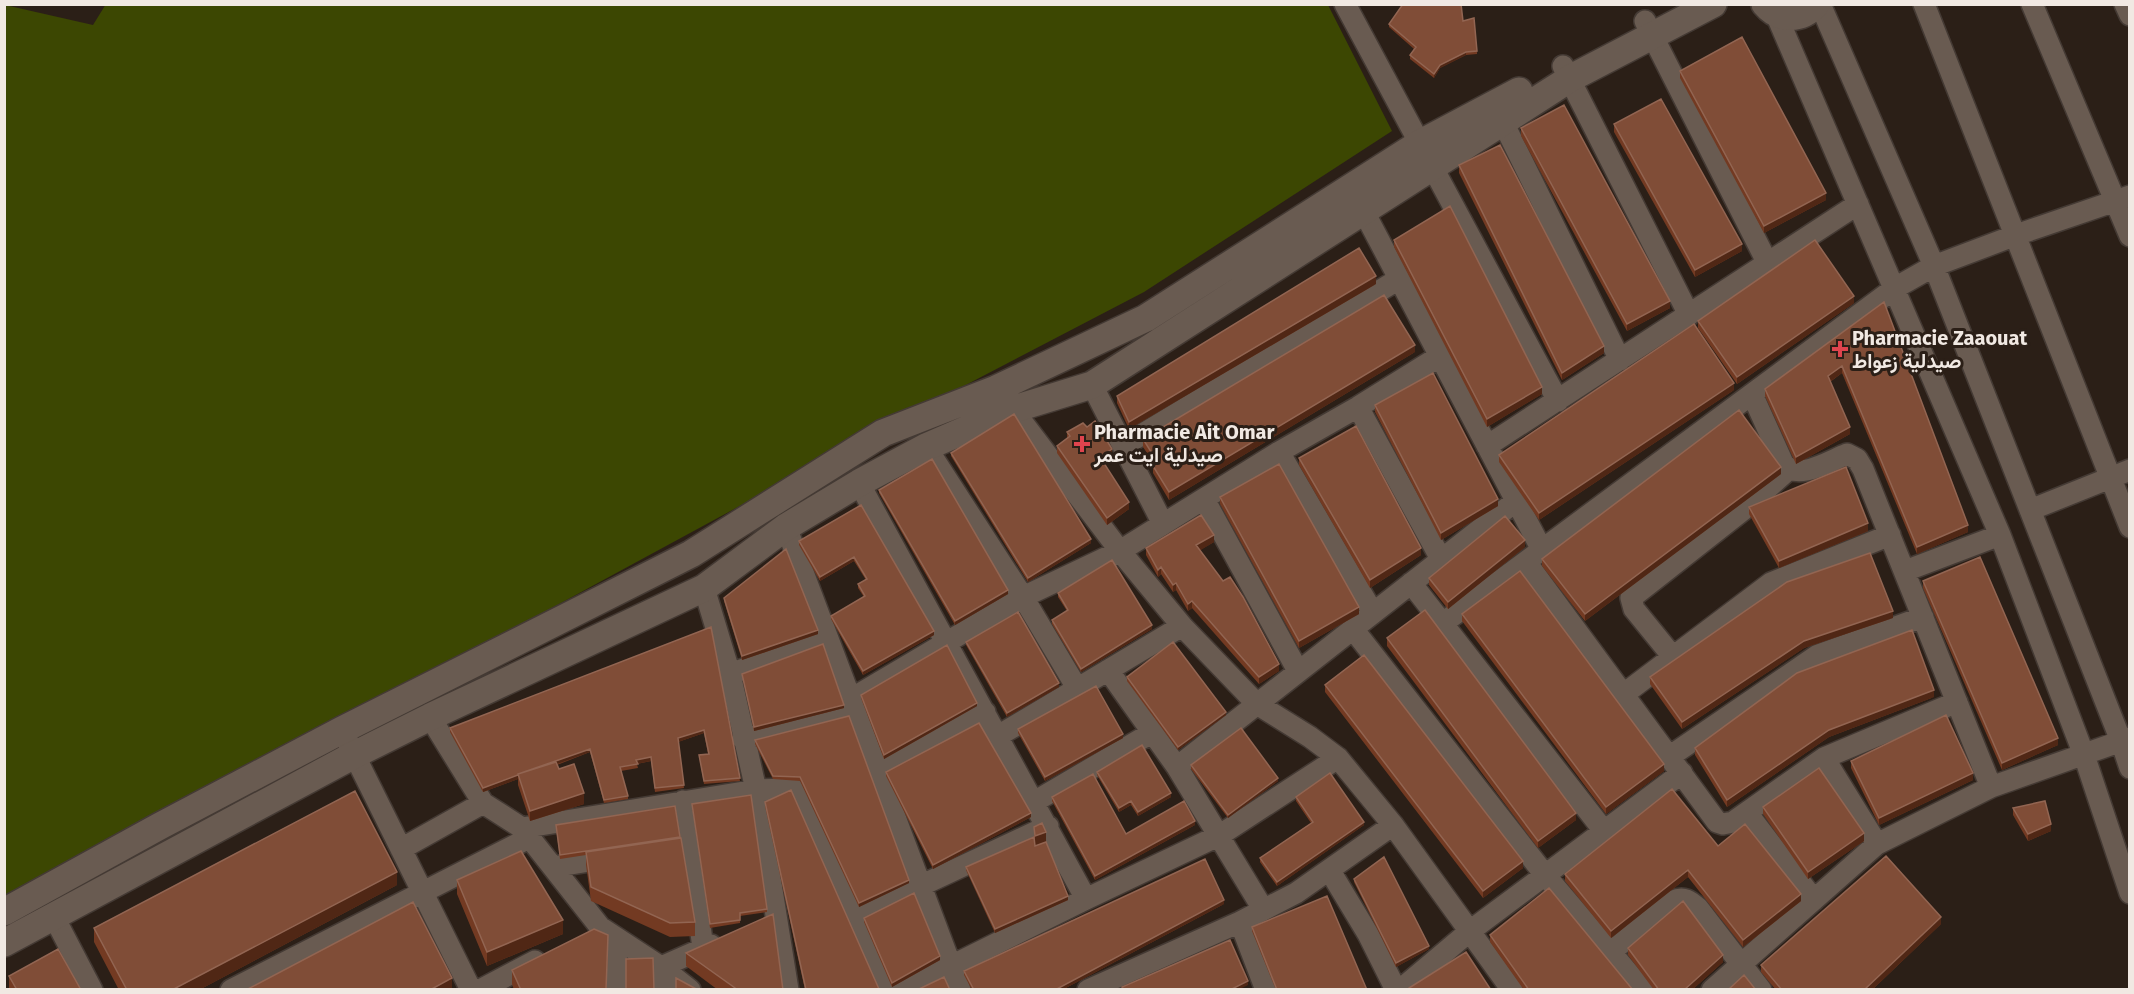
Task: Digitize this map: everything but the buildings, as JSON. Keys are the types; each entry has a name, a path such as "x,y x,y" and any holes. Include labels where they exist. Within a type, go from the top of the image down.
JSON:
{"street":[{"path":"1345,4 1558,401"},
{"path":"1648,29 1675,4"},
{"path":"4,943 354,755 704,588 786,527 859,483 926,447 1014,409 1092,385 1431,167 1498,113 1567,72 1648,29 1713,4"},
{"path":"1770,9 1795,17 1804,14 1818,4 1934,266 2030,510 2125,739 2130,768"},
{"path":"1924,4 2016,235 2120,474 2130,527"},
{"path":"2032,4 2123,198 2130,236"},
{"path":"2124,4 2130,15"},
{"path":"1770,9 1895,288 2000,535 2084,755 2130,893"},
{"path":"1648,29 1768,264"},
{"path":"1567,72 1689,315"},
{"path":"4,912 342,730 691,554 883,433 996,389 1146,318 1419,144 1498,113"},
{"path":"1498,113 1620,360"},
{"path":"1443,623 1895,288 1934,266 2123,198"},
{"path":"1487,446 1858,204"},
{"path":"1363,210 1516,501 1534,556 1624,694 1718,822 1727,824 1733,822 1824,758 1957,702"},
{"path":"1123,446 1399,279"},
{"path":"743,739 853,706 946,642 1023,597 1120,551 1279,452 1358,407 1440,356"},
{"path":"1092,385 1163,524"},
{"path":"996,389 1014,409 1120,551 1182,626 1257,704 1310,737 1338,758 1393,825 1512,990"},
{"path":"1752,394 1783,464 1788,470 1796,472 1847,454 1852,455 1863,469 1991,787"},
{"path":"1358,407 1441,559"},
{"path":"926,447 1023,597 1077,688"},
{"path":"1279,452 1372,613"},
{"path":"1673,657 1634,609 1631,598 1743,510 1788,470"},
{"path":"2030,510 2120,474"},
{"path":"859,483 1086,898"},
{"path":"1204,499 1298,671"},
{"path":"1177,767 1516,501"},
{"path":"786,527 960,990"},
{"path":"1624,694 1771,583 1890,535"},
{"path":"1905,571 2000,535"},
{"path":"1411,583 1604,831"},
{"path":"704,588 730,674 756,790 788,990"},
{"path":"1330,870 1398,990 1470,931 1604,831 1676,765 1818,655 1923,617"},
{"path":"998,736 1182,626"},
{"path":"1353,628 1545,875 1643,990"},
{"path":"730,674 828,639"},
{"path":"1108,670 1177,767 1263,909"},
{"path":"877,770 985,712"},
{"path":"430,717 483,803 525,833 608,932 661,967 690,990"},
{"path":"342,730 471,990"},
{"path":"1034,802 1153,732"},
{"path":"1712,990 1877,844 1991,787 2125,739"},
{"path":"903,990 1086,898 1220,836 1338,758"},
{"path":"1824,758 1877,844"},
{"path":"231,990 422,892 525,833 683,801 756,790 790,788 794,790 887,990"},
{"path":"683,801 703,948"},
{"path":"401,849 483,803"},
{"path":"1747,813 1814,900"},
{"path":"1088,990 1113,984 1296,893 1393,825"},
{"path":"854,917 1047,826"},
{"path":"666,849 689,845"},
{"path":"553,867 632,854"},
{"path":"1612,951 1673,901 1682,898 1690,900 1761,990"},
{"path":"53,915 92,990"},
{"path":"755,926 775,917"},
{"path":"1240,922 1266,990"},
{"path":"580,937 608,932"},
{"path":"608,932 617,990"},
{"path":"661,967 734,935"},
{"path":"480,990 550,953"},
{"path":"661,967 662,990"}],"green space":[{"path":"106,4 1328,5 1392,131 1144,292 889,425 388,697 5,932 5,5 93,25"}],"place":[{"name":"Pharmacie Zaaouat صيدلية زعواط","path":"1840,349"},
{"name":"Pharmacie Ait Omar صيدلية ايت عمر","path":"1082,444"}]}
